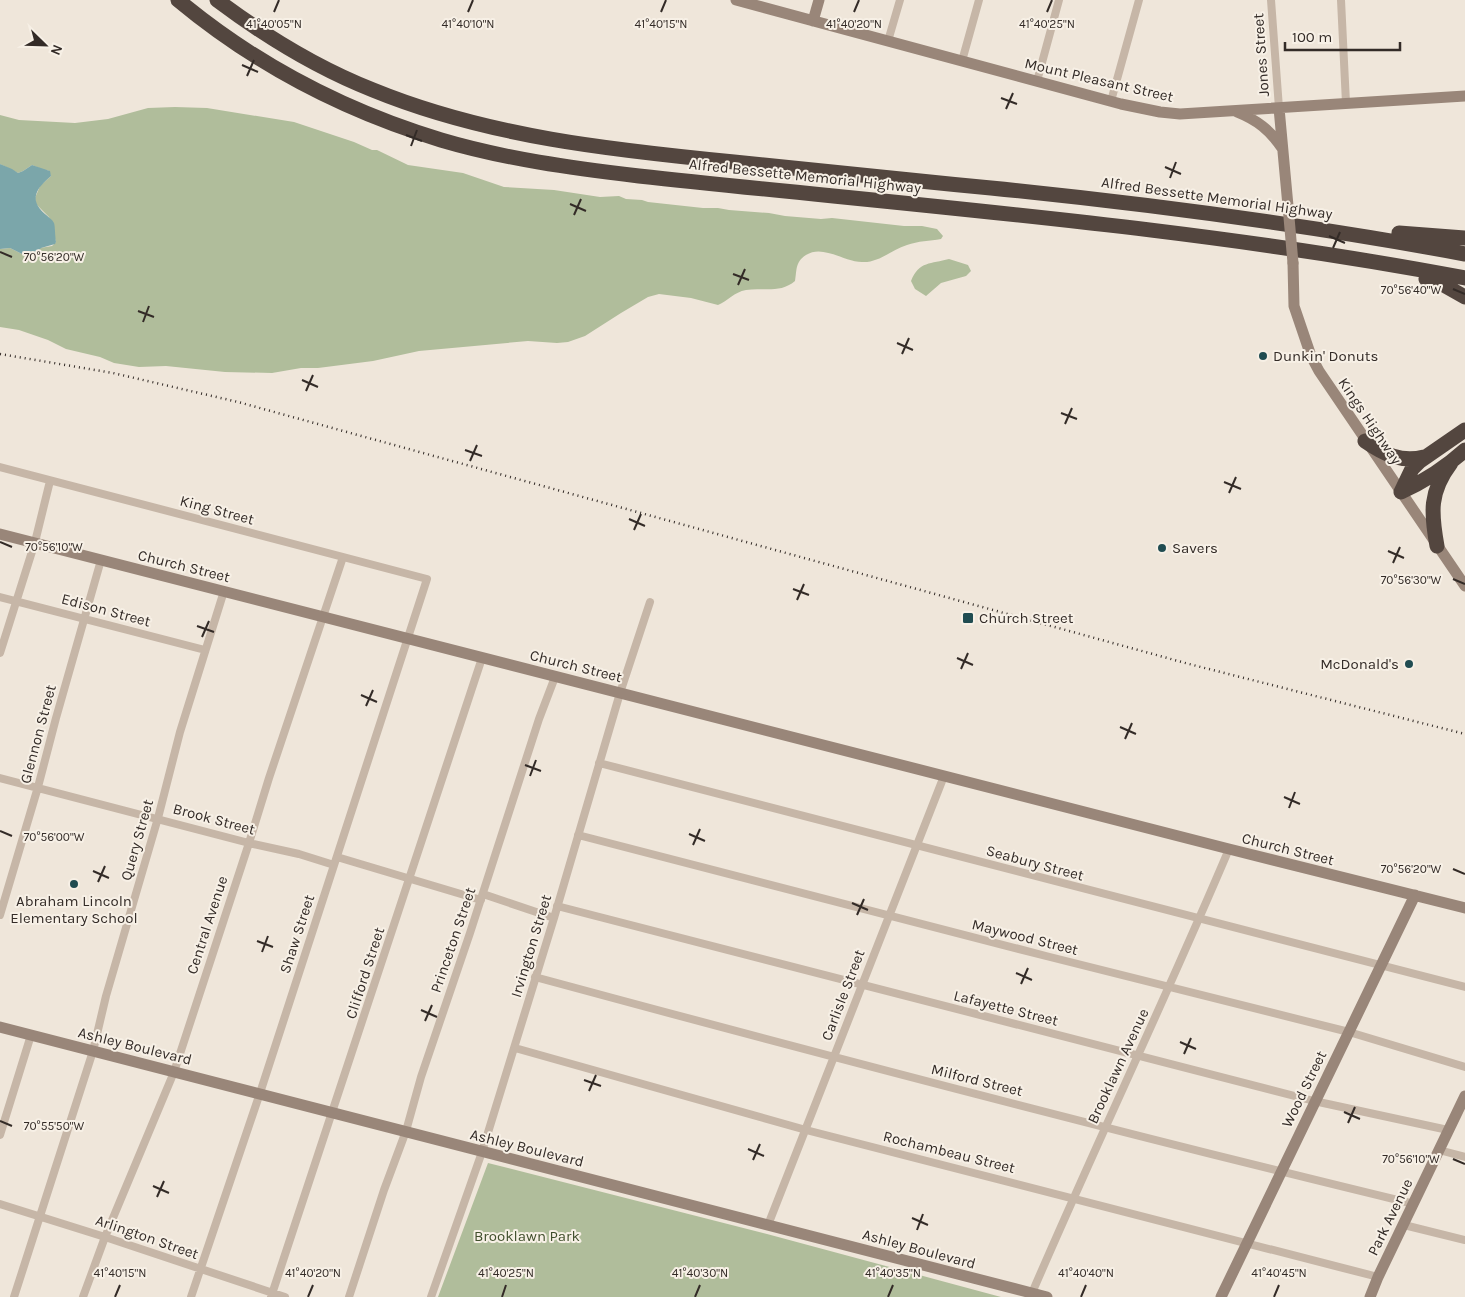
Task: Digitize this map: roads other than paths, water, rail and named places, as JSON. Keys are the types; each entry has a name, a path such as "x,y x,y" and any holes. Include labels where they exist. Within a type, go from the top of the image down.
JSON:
{"highway":[{"name":"Alfred Bessette Memorial Highway","path":"178,0 205,22 255,56 328,96 422,134 501,155 546,164 610,173 1099,224 1250,243 1465,278"},
{"name":"Alfred Bessette Memorial Highway","path":"217,0 289,48 357,84 434,112 526,134 648,153 1083,198 1243,217 1465,254"},
{"path":"1322,229 1465,238"},
{"path":"1340,257 1427,279 1442,284 1465,297"},
{"path":"1401,492 1412,469 1424,457 1465,430"},
{"path":"1365,441 1384,453 1399,459 1407,460 1424,457"},
{"path":"1401,492 1427,480 1451,463 1465,450"},
{"path":"1437,546 1432,505 1435,490 1451,463"}],"main road":[{"name":"Mount Pleasant Street","path":"736,0 1111,101 1170,114 1465,96"},
{"path":"814,20 819,0"},
{"name":"Kings Highway","path":"1279,108 1293,263 1294,306 1311,356 1365,441 1465,586"},
{"path":"1234,110 1264,126 1274,136 1283,150"},
{"name":"Church Street","path":"0,534 1465,908"},
{"name":"Wood Street","path":"1221,1297 1415,895"},
{"name":"Ashley Boulevard","path":"0,1027 768,1225 1013,1293 1032,1293 1047,1297"},
{"name":"Park Avenue","path":"1370,1297 1465,1096"}],"street":[{"path":"888,41 900,0"},
{"path":"962,61 979,0"},
{"path":"1037,81 1059,0"},
{"path":"1111,101 1139,0"},
{"name":"Jones Street","path":"1270,0 1279,108"},
{"path":"1341,0 1346,103"},
{"name":"King Street","path":"0,468 427,579"},
{"path":"0,653 35,542 50,481"},
{"name":"Central Avenue","path":"83,1297 105,1237 174,1072 343,557"},
{"name":"Glennon Street","path":"0,915 38,787 101,560"},
{"name":"Shaw Street","path":"191,1297 260,1093 427,579"},
{"name":"Query Street","path":"14,1297 93,1051 106,996 158,818 180,732 224,592"},
{"name":"Edison Street","path":"0,597 205,650"},
{"name":"Irvington Street","path":"431,1297 482,1152 515,1048 620,693 650,602"},
{"name":"Clifford Street","path":"272,1295 334,1112 482,658"},
{"name":"Princeton Street","path":"349,1297 384,1190 406,1131 421,1077 555,677"},
{"name":"Seabury Street","path":"599,763 1465,987"},
{"name":"Carlisle Street","path":"768,1225 944,776"},
{"name":"Brook Street","path":"0,778 249,843 299,854 334,865"},
{"name":"Maywood Street","path":"578,835 1349,1032 1465,1068"},
{"name":"Brooklawn Avenue","path":"1032,1293 1072,1198 1170,987 1229,849"},
{"path":"337,857 554,918"},
{"name":"Lafayette Street","path":"558,906 1314,1101 1448,1130"},
{"name":"Milford Street","path":"536,977 834,1058 1414,1204"},
{"path":"0,1135 31,1035"},
{"name":"Rochambeau Street","path":"515,1048 806,1130 1378,1277"},
{"path":"1439,1150 1465,1156"},
{"name":"Arlington Street","path":"0,1204 105,1237 272,1295 285,1297"},
{"path":"1404,1225 1465,1240"}],"water":[{"path":"0,164 18,173 32,165 50,171 51,176 38,189 36,199 40,209 54,223 55,244 41,248 33,255 26,256 10,248 0,249"}],"railway":[{"path":"0,354 113,373 238,402 1189,664 1465,734"}],"place":[{"name":"Dunkin' Donuts","path":"1263,356"},
{"name":"Savers","path":"1162,548"},
{"name":"Church Street","path":"968,618"},
{"name":"McDonald's","path":"1409,664"},
{"name":"Abraham Lincoln Elementary School","path":"74,884"}],"park label":[{"name":"Brooklawn Park","path":"527,1236"}]}
